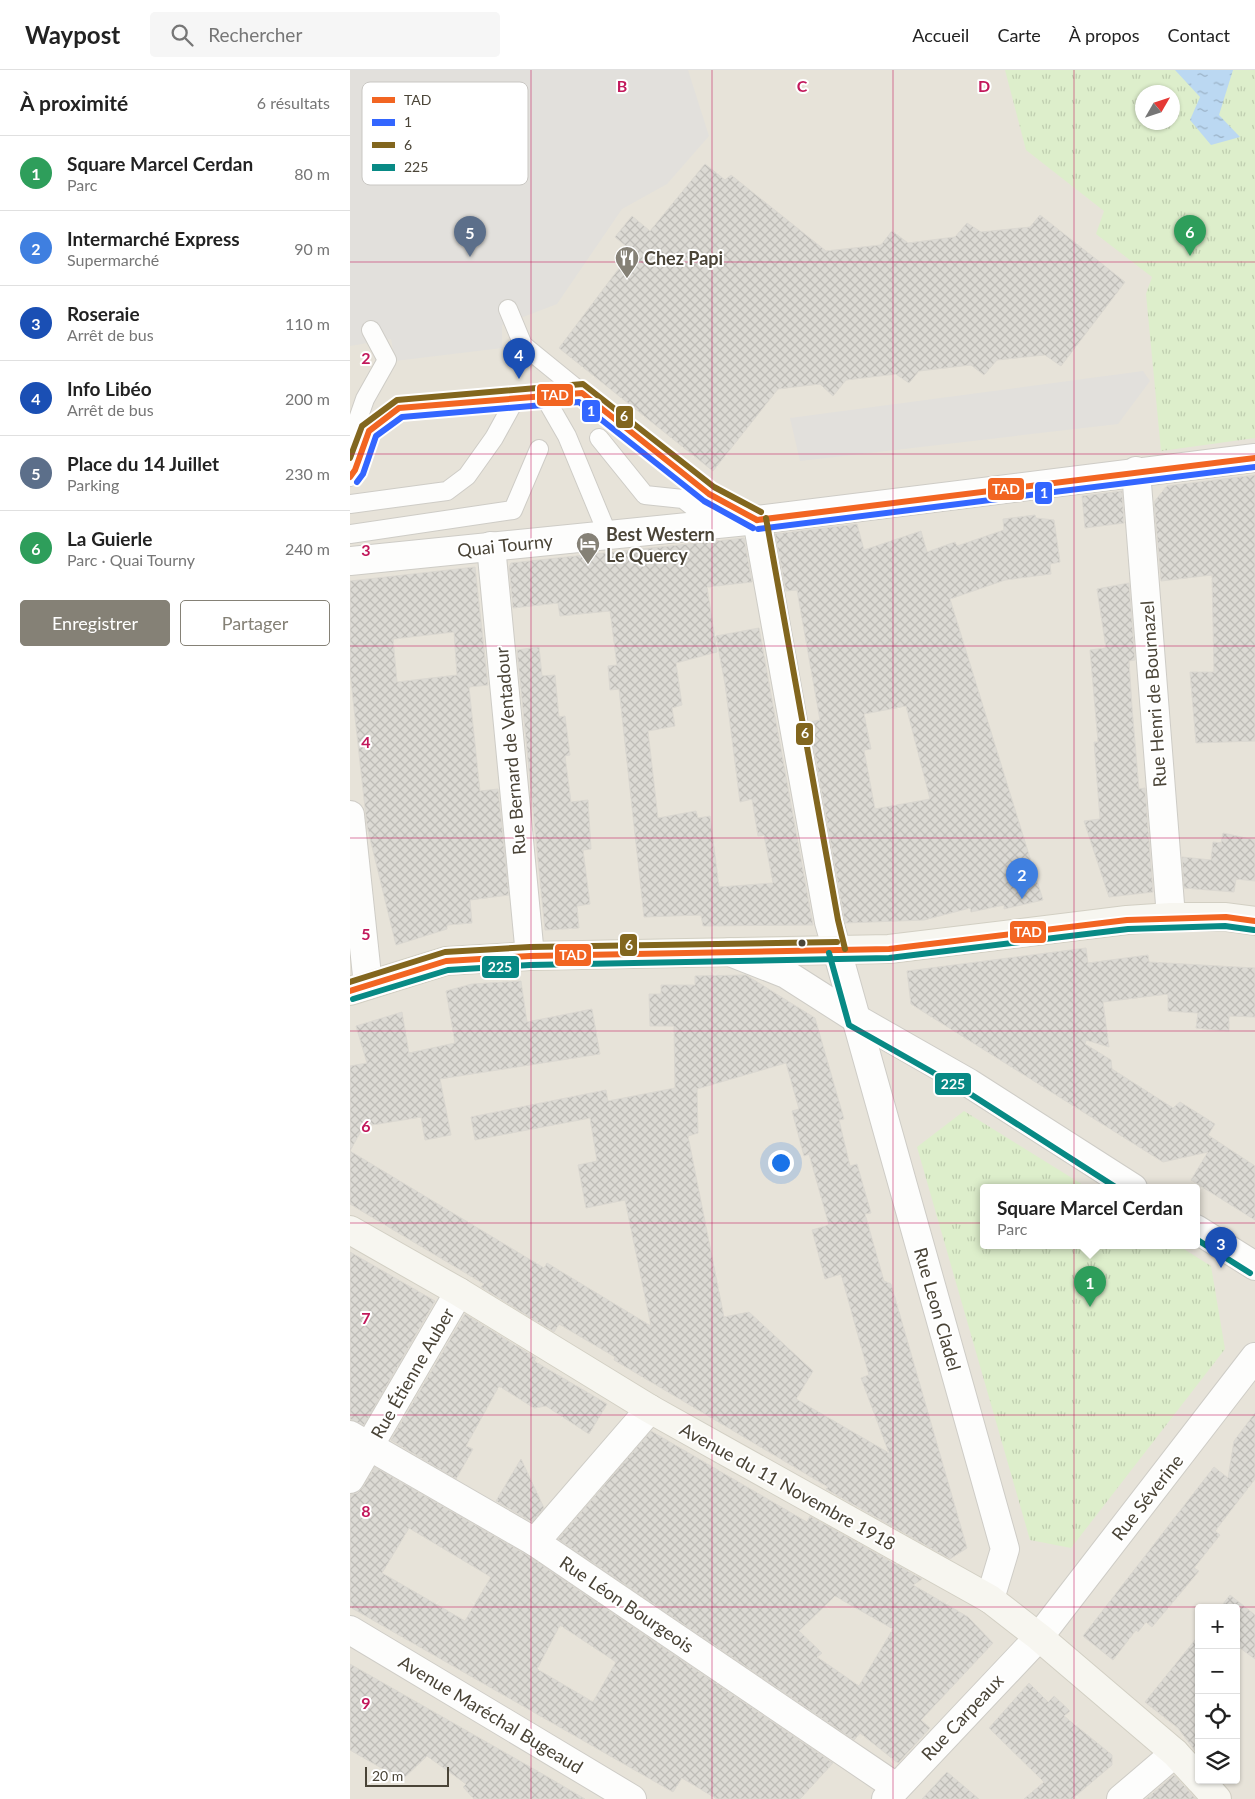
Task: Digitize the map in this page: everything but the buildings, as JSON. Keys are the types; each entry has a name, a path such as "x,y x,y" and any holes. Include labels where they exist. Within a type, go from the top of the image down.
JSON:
{"street":[{"name":"Quai Tourny","path":"350,561 757,520 1136,471 1255,458"},
{"name":"Rue Henri de Bournazel","path":"1136,471 1171,917"},
{"name":"Rue Leon Cladel","path":"757,520 829,922 1003,1537 1005,1549 990,1599"},
{"name":"Rue Bernard de Ventadour","path":"491,546 530,956"},
{"path":"350,815 359,988 446,961 530,956 889,949 1127,920 1171,917 1226,917 1255,921"},
{"path":"730,952 786,974 855,1018 969,1083 1127,1184"},
{"name":"Avenue du 11 Novembre 1918","path":"350,1230 459,1292 650,1409 990,1599 1039,1636 1175,1753 1195,1776"},
{"path":"1200,1232 1255,1266"},
{"name":"Rue Étienne Auber","path":"350,1479 360,1440 459,1292"},
{"name":"Rue Séverine","path":"1039,1636 1255,1357"},
{"path":"536,1542 650,1409"},
{"name":"Rue Léon Bourgeois","path":"360,1440 536,1542 891,1793"},
{"name":"Avenue Maréchal Bugeaud","path":"350,1630 632,1799"},
{"name":"Rue Carpeaux","path":"891,1793 1039,1636"},
{"path":"1121,1799 1175,1753"},
{"name":"Avenue du 11 Novembre 1918","path":"1203,1784 1217,1799"}],"lane":[{"path":"508,309 523,345 709,494 757,520"},
{"path":"350,442 364,399 387,360 371,330"},
{"path":"350,477 355,470 368,431 399,408 582,393"},
{"path":"544,396 567,436 608,535"},
{"path":"350,504 447,490 467,476 494,438 516,398"},
{"path":"599,438 645,495 683,499 715,524"},
{"path":"350,534 513,510 539,449"}],"shaded area":[{"path":"350,70 1255,70 1255,1799 350,1799"},
{"path":"350,70 688,70 709,136 667,184 622,209 557,304 502,325 502,348 395,361 391,339 350,346"},
{"path":"1143,371 1150,381 1118,424 800,461 790,418"}],"green space":[{"path":"1005,70 1255,70 1255,438 1161,451 1146,294 1152,277 1096,234 1104,211 1026,150"},
{"path":"964,1111 1082,1184 980,1184 980,1249 1184,1249 1211,1266 1225,1349 1071,1548 1030,1540 917,1147"}],"water":[{"path":"1175,70 1233,70 1219,115 1240,137 1211,145 1190,120 1200,97"}],"transit line":[{"name":"6","path":"350,458 362,426 397,400 583,384 714,487 761,512"},
{"name":"TAD","path":"350,477 355,470 369,431 399,408 582,393 709,494 757,520"},
{"name":"1","path":"357,482 363,474 376,436 402,417 579,402 704,501 753,528"},
{"name":"TAD","path":"757,520 1255,458"},
{"name":"1","path":"758,529 1255,467"},
{"name":"6","path":"766,518 838,920 845,949"},
{"name":"TAD","path":"350,991 446,961 530,956 889,949 1127,920 1226,917 1255,921"},
{"name":"225","path":"353,999 448,970 530,965 889,958 1128,929 1225,926 1254,930"},
{"name":"6","path":"350,982 445,952 530,947 837,942"},
{"name":"225","path":"829,953 849,1025 964,1090 1111,1184"},
{"name":"225","path":"1200,1242 1250,1273"}],"place":[{"name":"La Guierle","path":"1190,256"},
{"name":"Place du 14 Juillet","path":"470,257"},
{"name":"Chez Papi","path":"627,279"},
{"name":"Info Libéo","path":"519,379"},
{"name":"Best Western Le Quercy","path":"588,565"},
{"name":"Intermarché Express","path":"1022,899"},
{"name":"Roseraie","path":"1221,1268"},
{"name":"Square Marcel Cerdan","path":"1090,1307"}]}
